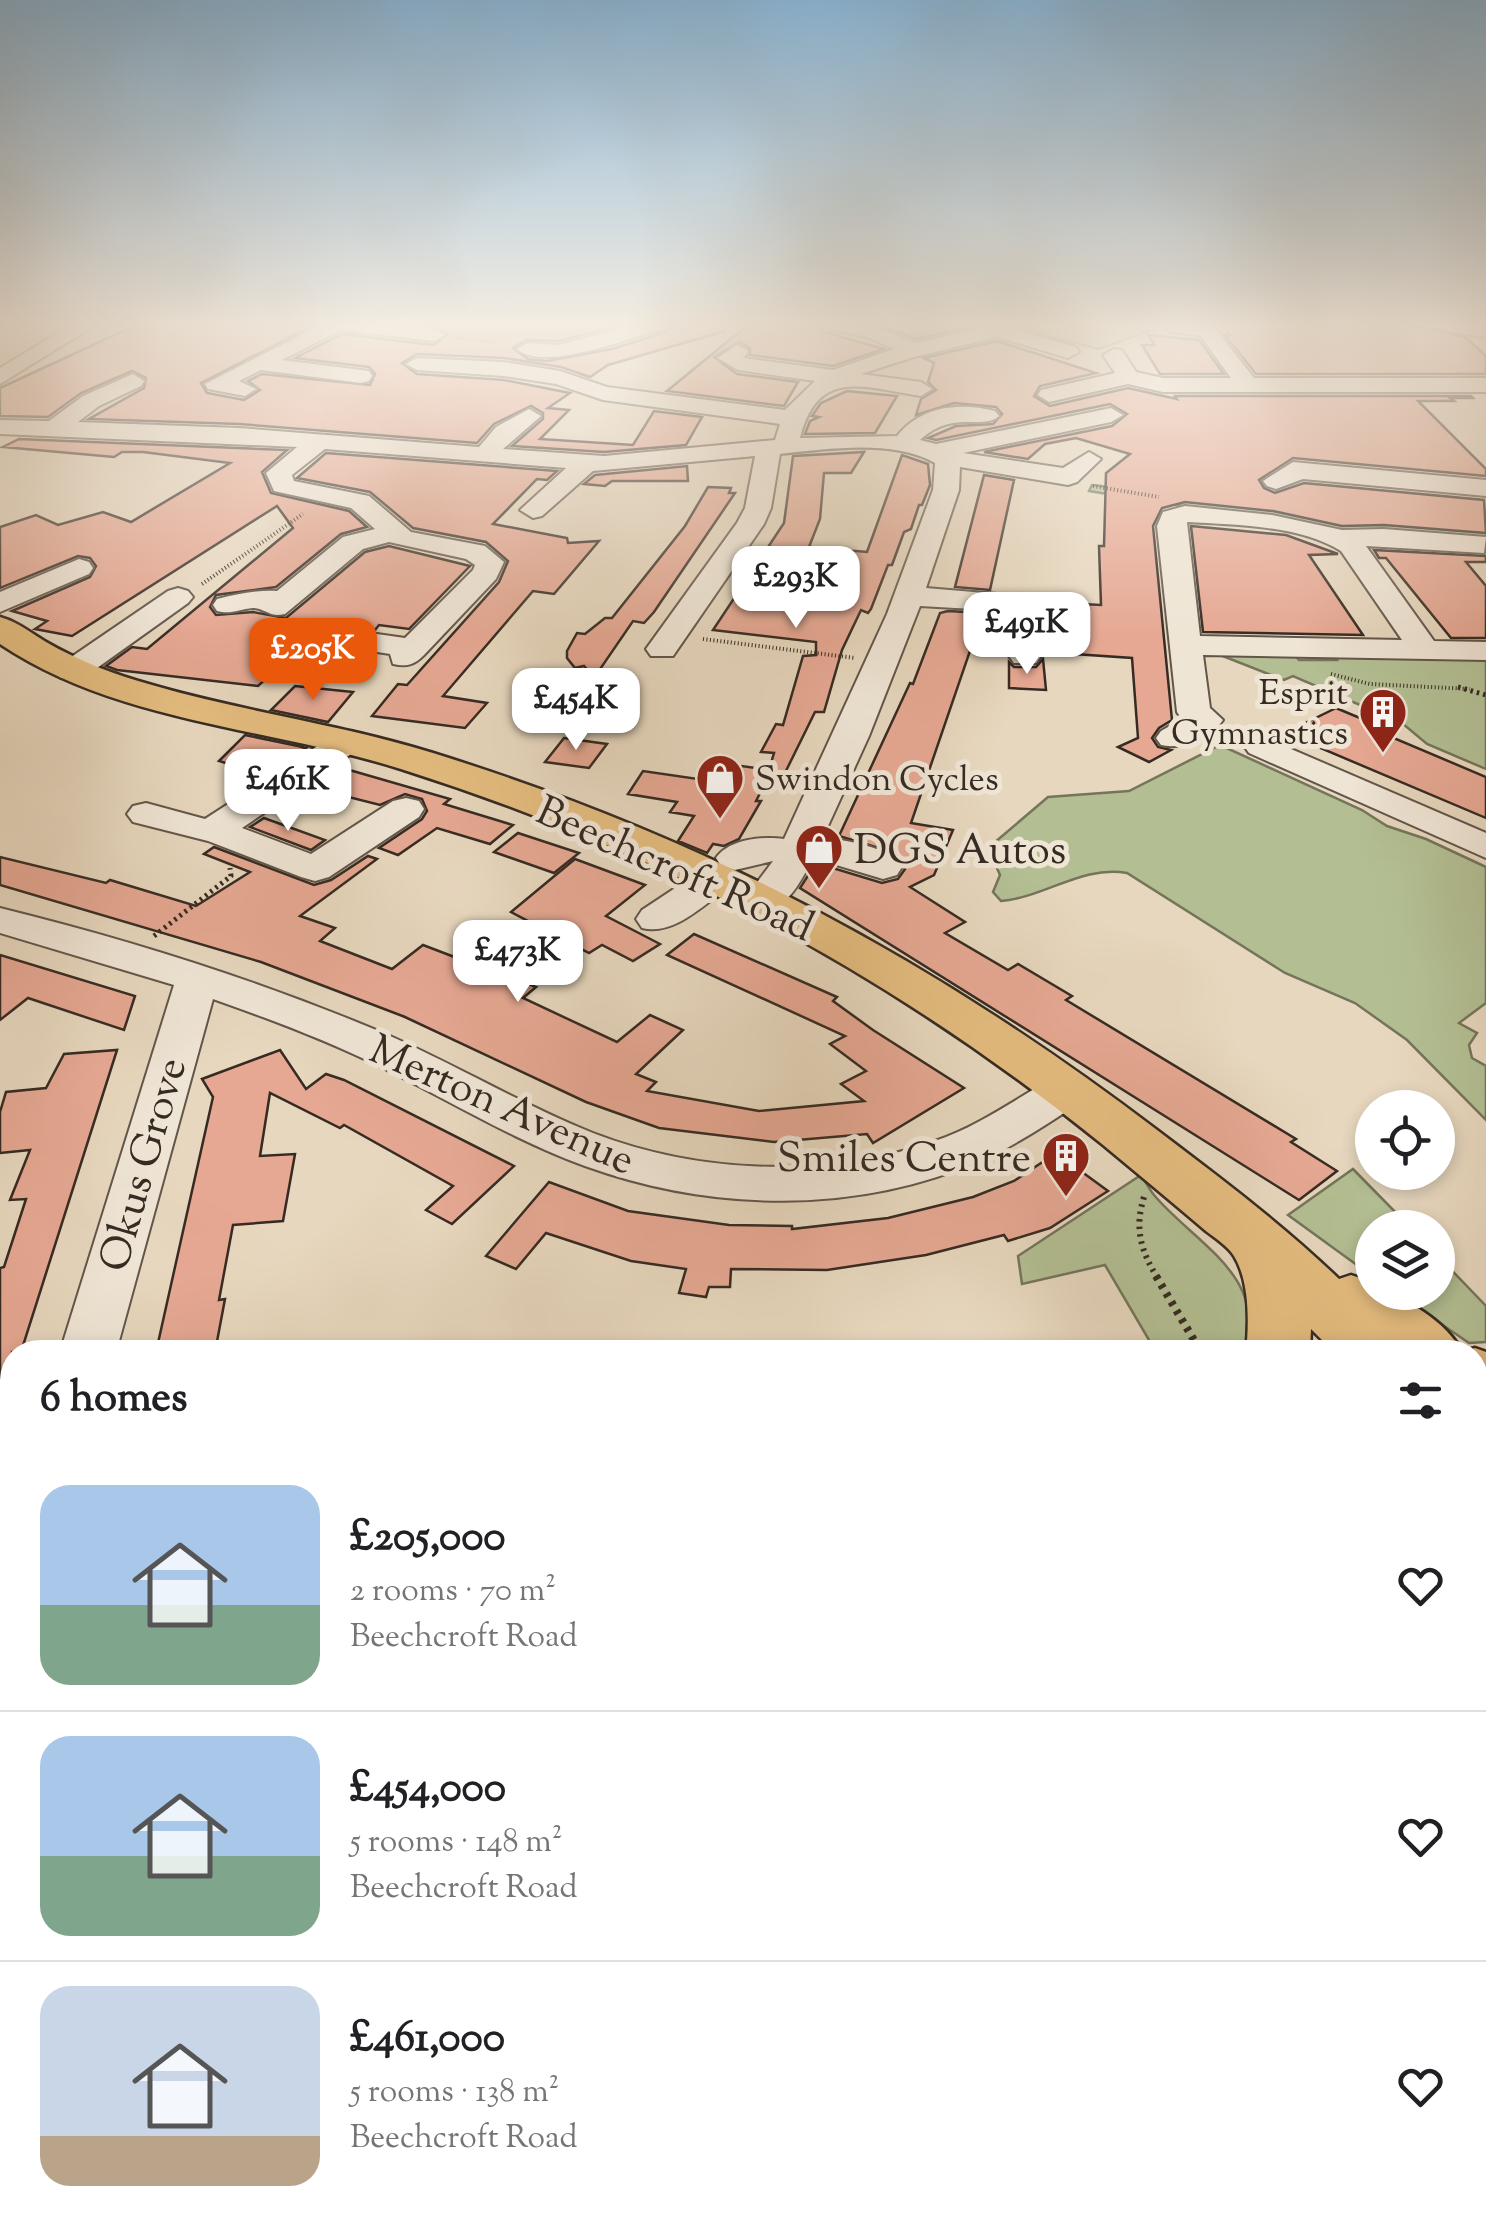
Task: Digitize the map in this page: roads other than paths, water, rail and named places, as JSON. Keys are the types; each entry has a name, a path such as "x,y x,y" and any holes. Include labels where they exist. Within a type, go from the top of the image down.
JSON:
{"main road":[{"name":"Beechcroft Road","path":"0,628 42,657 72,671 158,701 348,741 725,868 764,900 879,964 1158,1158 1270,1253 1362,1340"},
{"name":"Beechcroft Road","path":"1270,1253 1322,1281 1412,1340"},
{"path":"1270,1253 1280,1340"}],"street":[{"path":"31,428 314,433 485,455 648,463 782,428"},
{"path":"485,455 506,428"},
{"path":"692,443 720,434 722,428"},
{"path":"667,642 758,508 768,452 785,428"},
{"path":"793,428 902,446 1011,428"},
{"path":"916,428 935,438 1068,477 1089,459"},
{"path":"935,438 947,428"},
{"path":"314,433 282,469 277,478 283,486 335,486 360,502 393,534 411,542 475,552 490,562 486,573 408,652 349,640"},
{"path":"764,900 776,889 802,840 882,661 946,490 935,438"},
{"path":"533,510 587,463"},
{"path":"1284,476 1486,488"},
{"path":"1484,545 1384,537 1343,538 1315,530 1202,515 1173,518 1194,712 1486,847"},
{"path":"228,605 254,598 278,604 353,544 393,534"},
{"path":"1343,538 1425,650"},
{"path":"0,603 80,568"},
{"path":"906,596 1023,603 1025,656"},
{"path":"72,671 178,598"},
{"path":"1186,645 1486,650"},
{"path":"1173,738 1245,738"},
{"path":"214,846 348,741"},
{"path":"286,860 362,807"},
{"path":"146,814 197,830 214,846 267,849 310,869 320,867 406,809"},
{"path":"763,816 802,840 883,867"},
{"path":"656,919 725,868 765,848 802,840"},
{"name":"Merton Avenue","path":"0,920 198,977 370,1044 602,1154 706,1180 809,1182 897,1169 981,1141 1065,1091"},
{"name":"Okus Grove","path":"91,1340 198,977"}],"place":[{"name":"Esprit Gymnastics","path":"1383,754"},
{"name":"Swindon Cycles","path":"720,820"},
{"name":"DGS Autos","path":"819,890"},
{"name":"Smiles Centre","path":"1066,1198"}]}
